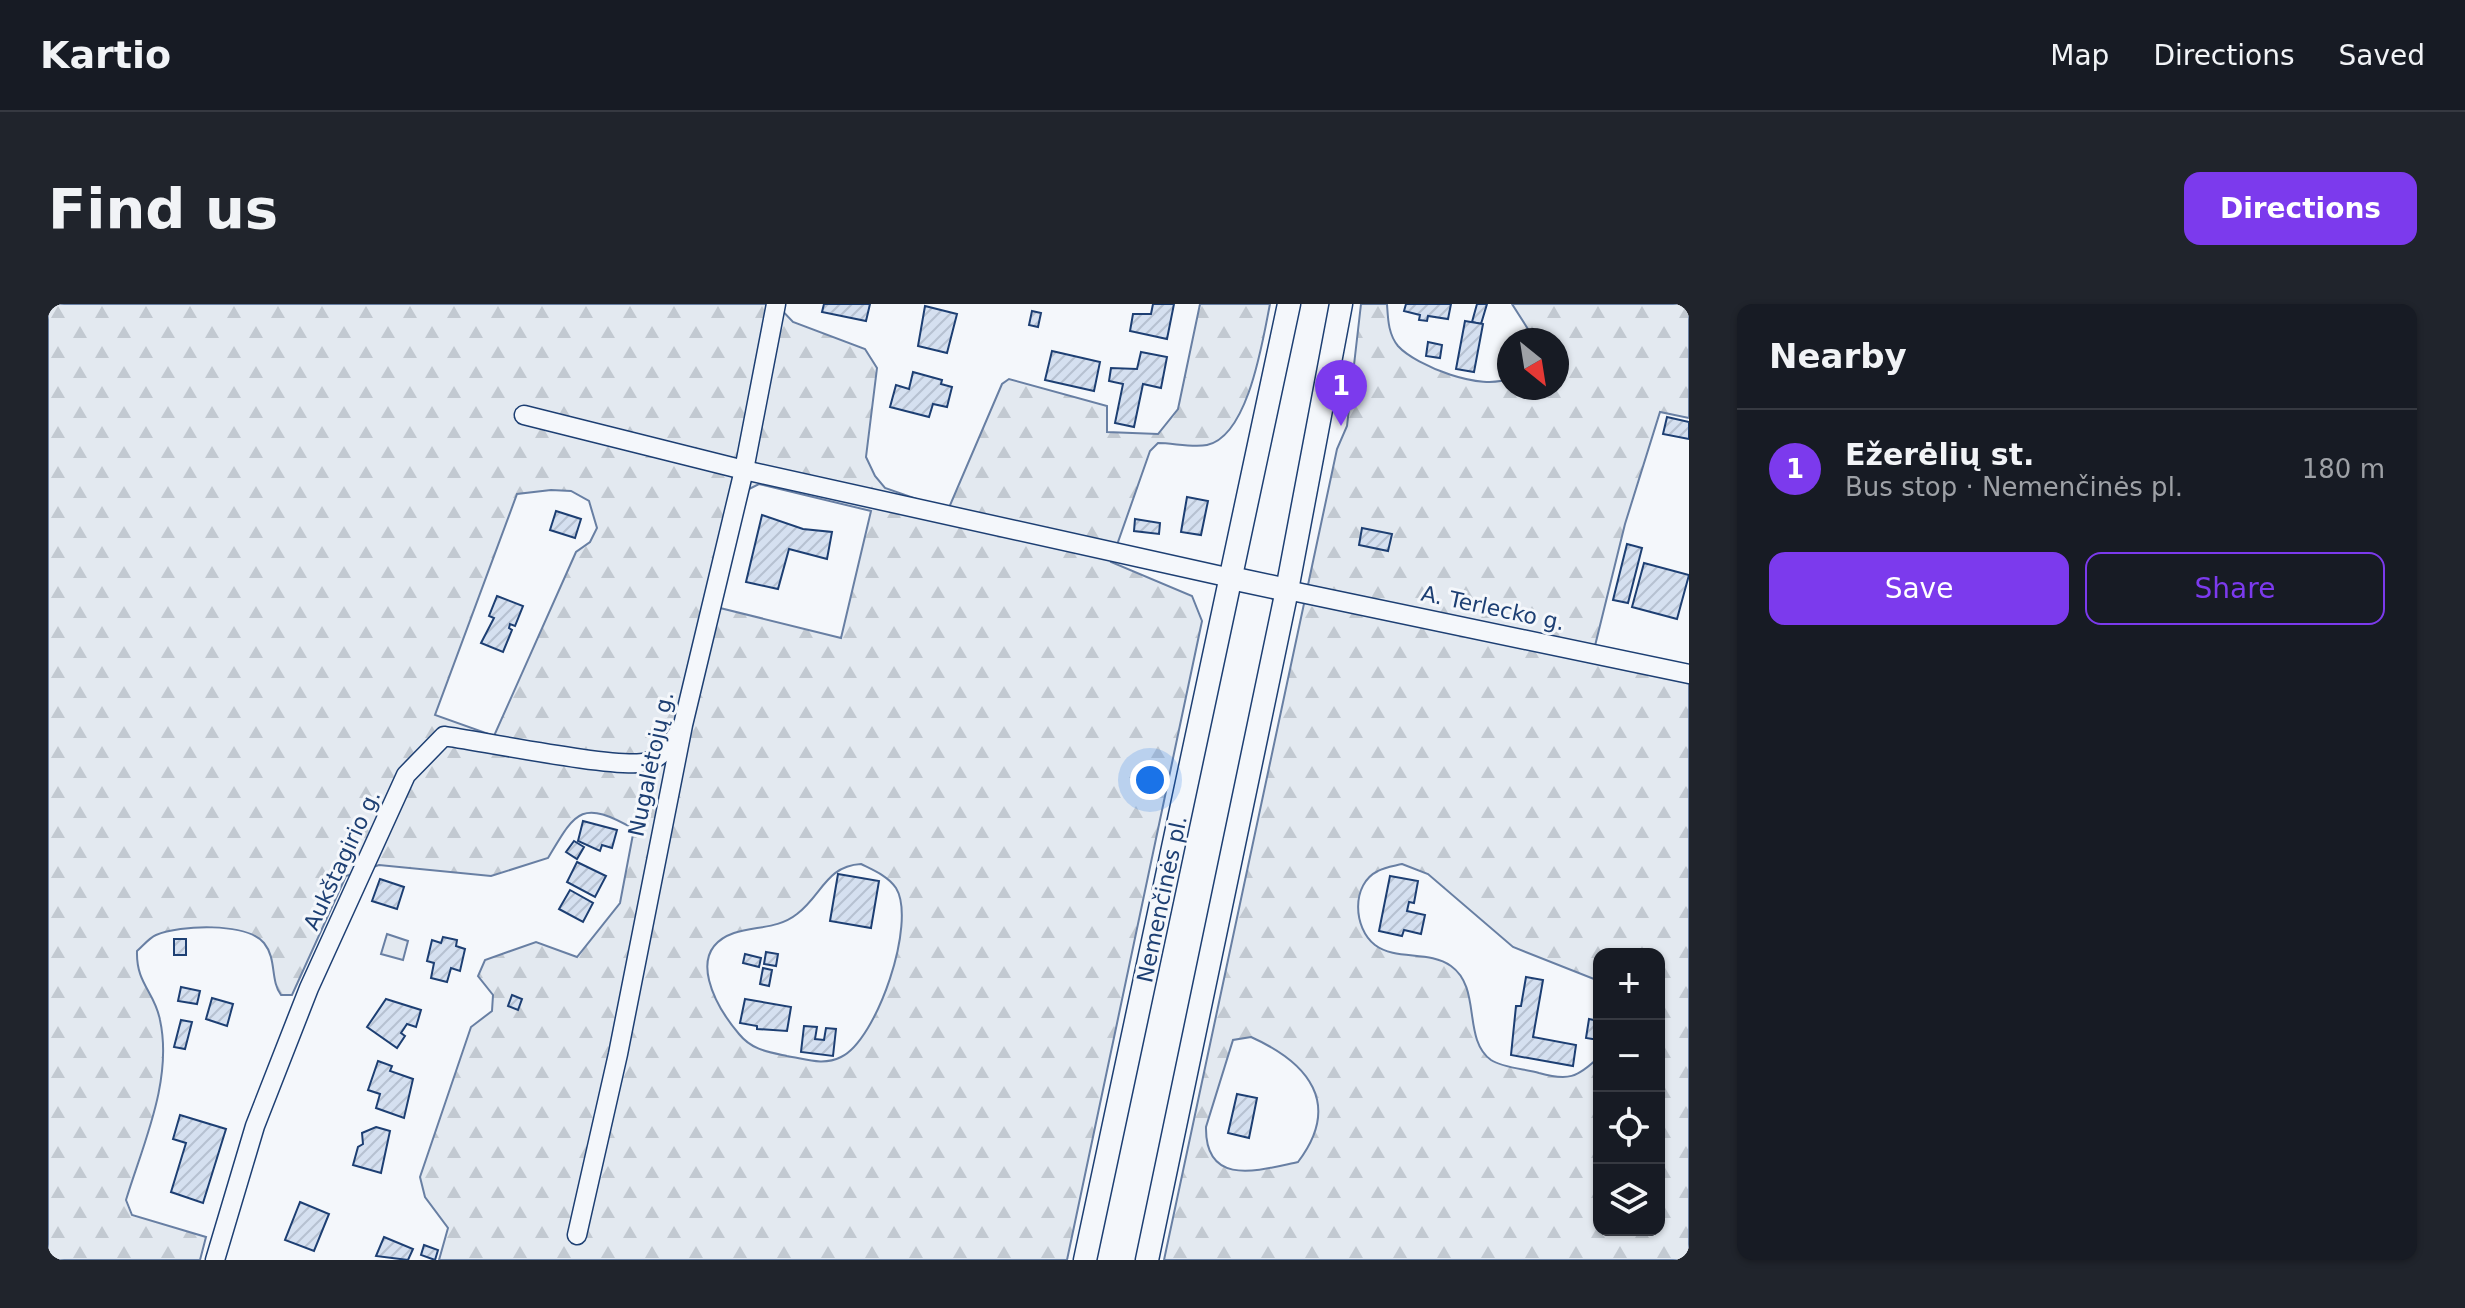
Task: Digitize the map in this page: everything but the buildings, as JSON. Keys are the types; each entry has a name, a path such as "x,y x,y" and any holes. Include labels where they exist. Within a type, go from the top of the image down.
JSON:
{"main road":[{"name":"Nemenčinės pl.","path":"1085,1260 1289,304"},
{"path":"1147,1260 1287,590 1341,304"},
{"path":"1231,578 1287,590"}],"street":[{"name":"Nugalėtojų g.","path":"577,1235 618,1054 683,725 744,470 776,304"},
{"path":"524,415 744,470 1231,578"},
{"name":"A. Terlecko g.","path":"1287,590 1689,674"},
{"name":"Aukštagirio g.","path":"215,1260 276,1068 406,775 444,736 614,762 646,762 669,747 683,725"}],"green space":[{"path":"48,304 776,304 793,322 865,349 877,368 866,457 875,476 885,488 948,510 1002,384 1009,379 1107,406 1107,432 1158,434 1178,409 1200,304 1270,304 1252,384 1234,424 1221,438 1207,445 1158,443 1150,451 1111,562 1192,596 1202,621 1067,1260 439,1260 448,1228 425,1197 420,1177 471,1027 492,1011 493,995 478,976 485,960 536,942 577,957 620,903 634,829 602,814 591,813 574,820 548,858 491,876 379,865 346,876 292,995 281,995 271,956 264,943 243,931 212,927 180,929 148,940 137,951 137,962 158,1010 163,1066 148,1134 126,1200 132,1215 206,1237 200,1260 48,1260","holes":["759,484 871,511 841,638 716,607 747,490","571,491 589,501 597,528 590,542 576,552 494,736 435,715 517,494","861,864 885,877 896,888 901,904 897,952 880,1005 855,1046 841,1057 814,1061 755,1047 730,1023 714,995 707,966 710,953 719,941 734,933 790,919 832,876 849,866"]},
{"path":"1361,304 1387,304 1390,331 1395,341 1419,361 1450,375 1483,382 1497,381 1497,400 1569,400 1569,328 1527,328 1512,304 1689,304 1689,418 1660,412 1625,524 1592,658 1689,679 1689,1260 1164,1260 1337,449 1347,426","holes":["1402,864 1428,874 1513,947 1593,979 1593,948 1665,948 1665,1236 1593,1236 1593,1062 1578,1073 1565,1077 1496,1063 1482,1051 1477,1040 1470,1000 1460,975 1451,966 1433,958 1383,950 1362,928 1359,896 1369,877","1251,1037 1289,1059 1313,1088 1318,1104 1311,1141 1298,1162 1252,1171 1225,1167 1215,1159 1208,1146 1206,1127 1233,1040"]},
{"path":"387,934 408,941 403,960 381,954"}],"place":[{"name":"Ežerėlių st.","path":"1341,426"}]}
